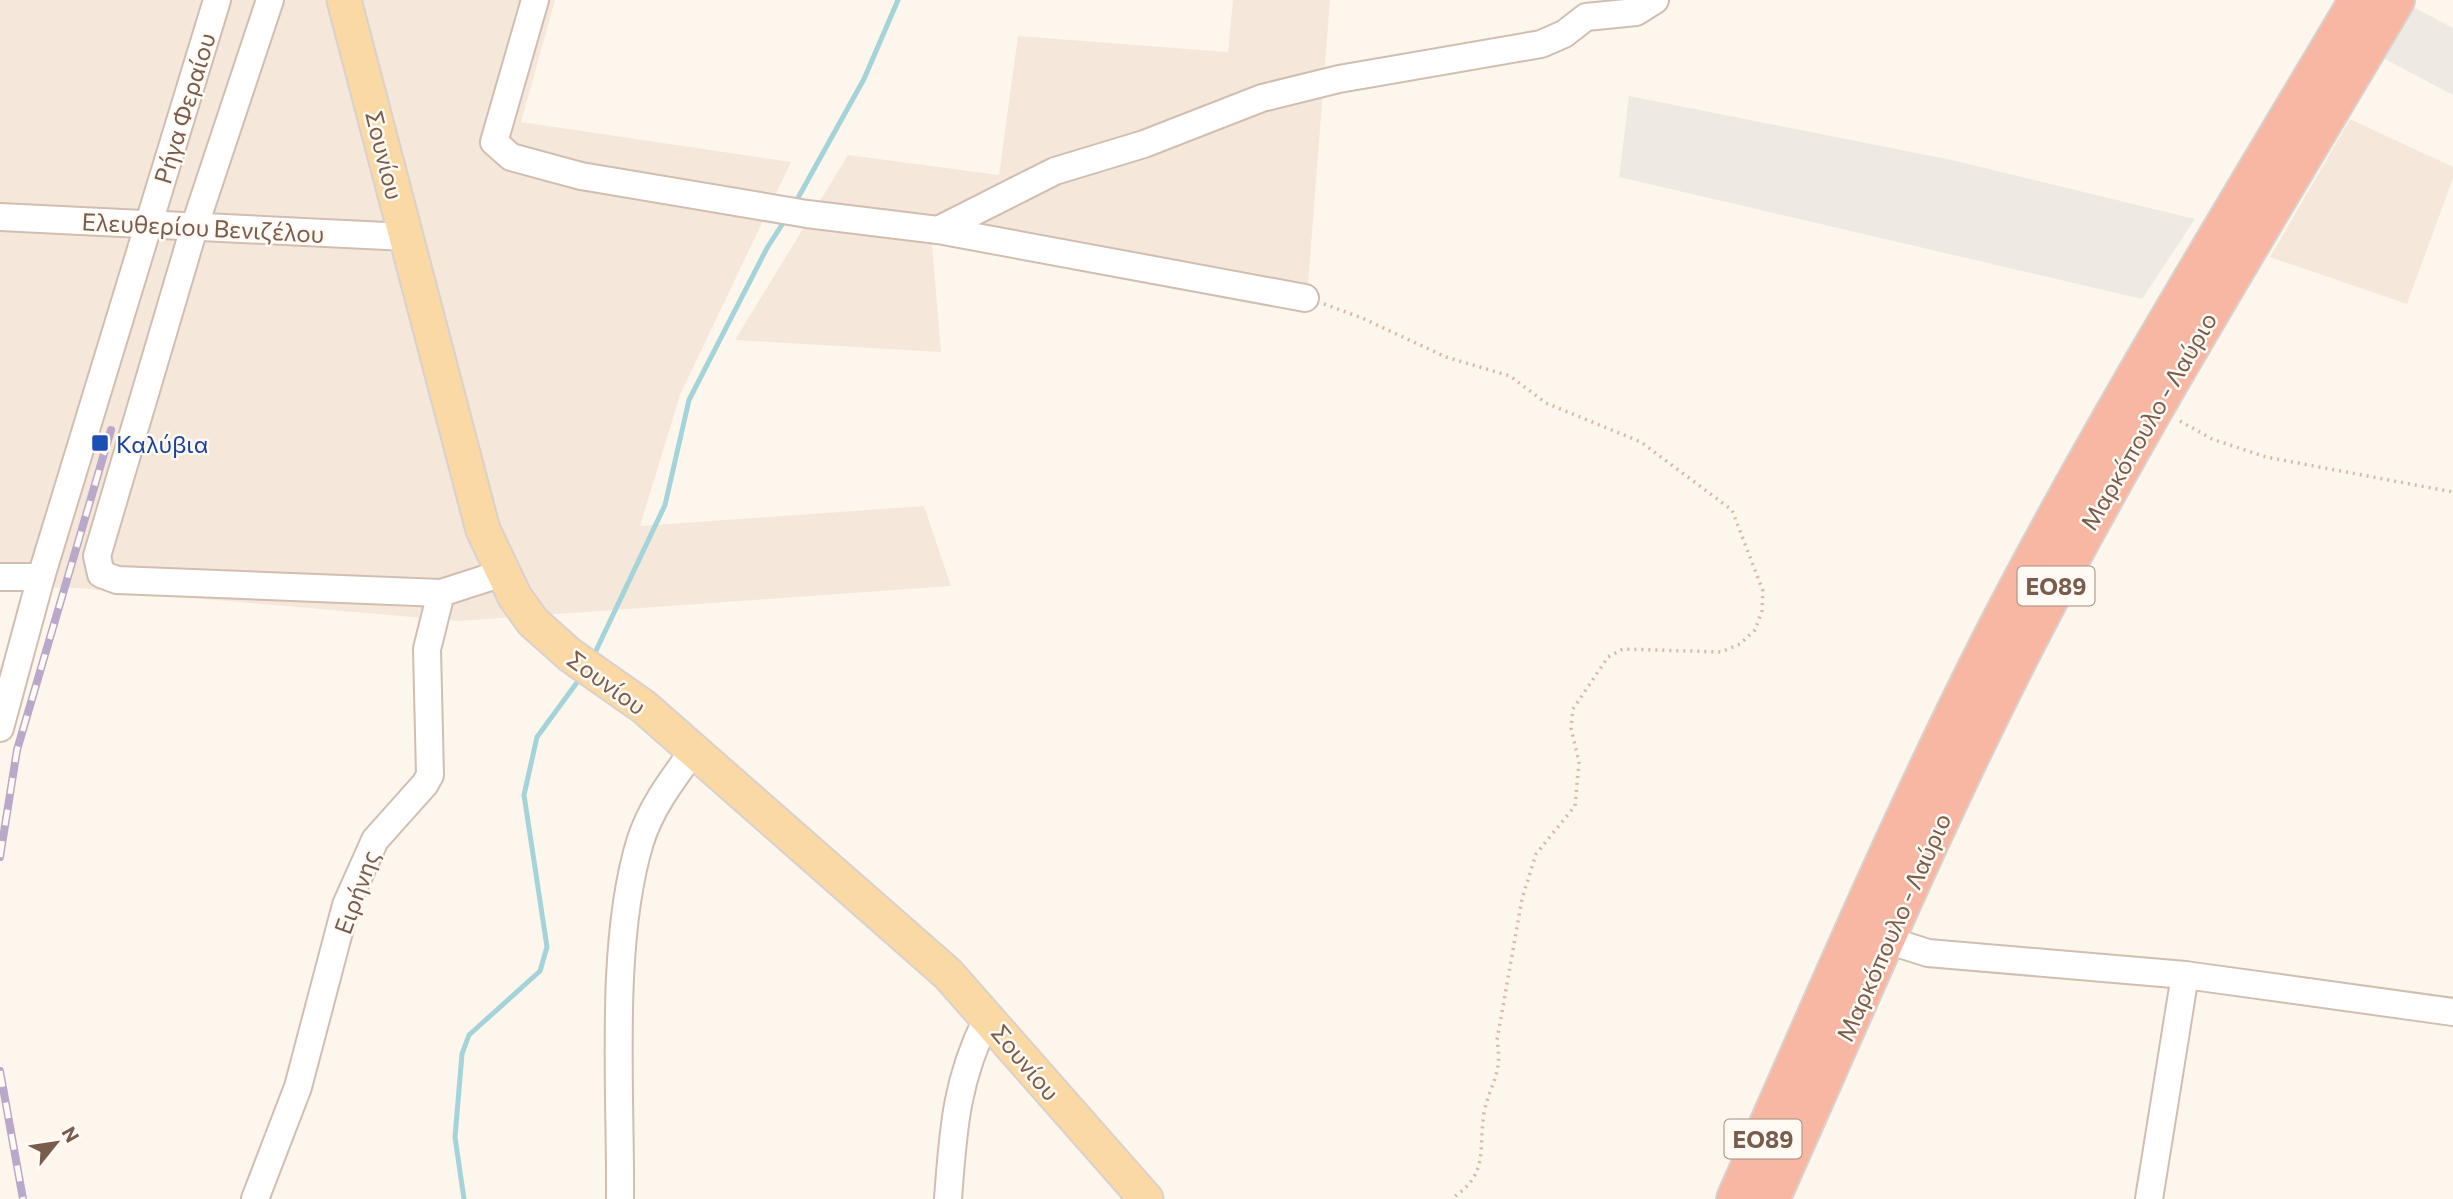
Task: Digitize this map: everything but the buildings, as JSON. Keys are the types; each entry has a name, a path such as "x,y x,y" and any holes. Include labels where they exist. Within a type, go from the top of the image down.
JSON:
{"highway":[{"name":"Μαρκόπουλο - Λαύριο","path":"1736,1199 1908,815 2005,615 2092,451 2359,0"},
{"name":"Μαρκόπουλο - Λαύριο","path":"1770,1199 1976,743 2034,626 2147,419 2395,0"}],"main road":[{"name":"Σουνίου","path":"344,0 483,530 503,573 533,622 569,655 603,678 694,750 948,974 1146,1199"}],"street":[{"name":"Ρήγα Φεραίου","path":"0,728 41,577 217,0"},
{"name":"Ρήγα Φεραίου","path":"270,0 194,228 97,556 101,574 117,580 442,593"},
{"path":"535,0 494,142 511,157 581,176 795,212 938,230 1305,298"},
{"path":"938,230 1055,171 1144,144 1262,98 1339,79 1541,44 1564,34 1586,18 1636,12 1655,0"},
{"name":"Ελευθερίου Βενιζέλου","path":"0,217 406,237"},
{"path":"442,593 503,573"},
{"path":"0,577 41,577"},
{"name":"Ειρήνης","path":"255,1199 298,1087 346,905 375,840 430,775 427,649 442,593"},
{"path":"620,1199 621,978 628,901 640,842 658,799 694,750"},
{"path":"1887,940 1928,953 2185,975 2453,1012"},
{"path":"2149,1199 2185,975"},
{"path":"948,1199 954,1116 969,1053 988,1017"}],"path":[{"path":"1305,298 1362,318 1446,357 1510,376 1546,403 1641,442 1732,510 1763,591 1762,611 1755,630 1740,644 1721,652 1623,649 1608,657 1573,709 1571,728 1579,762 1575,806 1536,854 1520,911 1497,1040 1501,1063 1485,1110 1479,1166 1470,1182 1451,1199"},
{"path":"2147,419 2160,416 2173,418 2212,439 2266,457 2453,492"}],"shaded area":[{"path":"0,0 555,0 521,122 791,162 680,395 640,526 924,506 951,586 458,621 77,588 0,586"},
{"path":"1233,0 1330,0 1308,285 931,232 941,352 735,340 848,155 999,175 1018,36 1228,52"},
{"path":"2413,7 2453,28 2453,95 2383,58"},
{"path":"1629,96 1952,160 2195,219 2142,299 1619,177"},
{"path":"2350,119 2453,167 2453,178 2407,304 2270,257"}],"waterway":[{"path":"794,205 864,79 898,0"},
{"path":"593,657 665,505 689,400 767,248 785,220"},
{"path":"464,1199 455,1137 462,1054 469,1035 540,971 547,947 524,795 537,737 581,677"}],"railway":[{"path":"0,857 17,750 111,430"},
{"path":"0,1071 23,1199"}],"place":[{"name":"Καλύβια","path":"100,443"}]}
